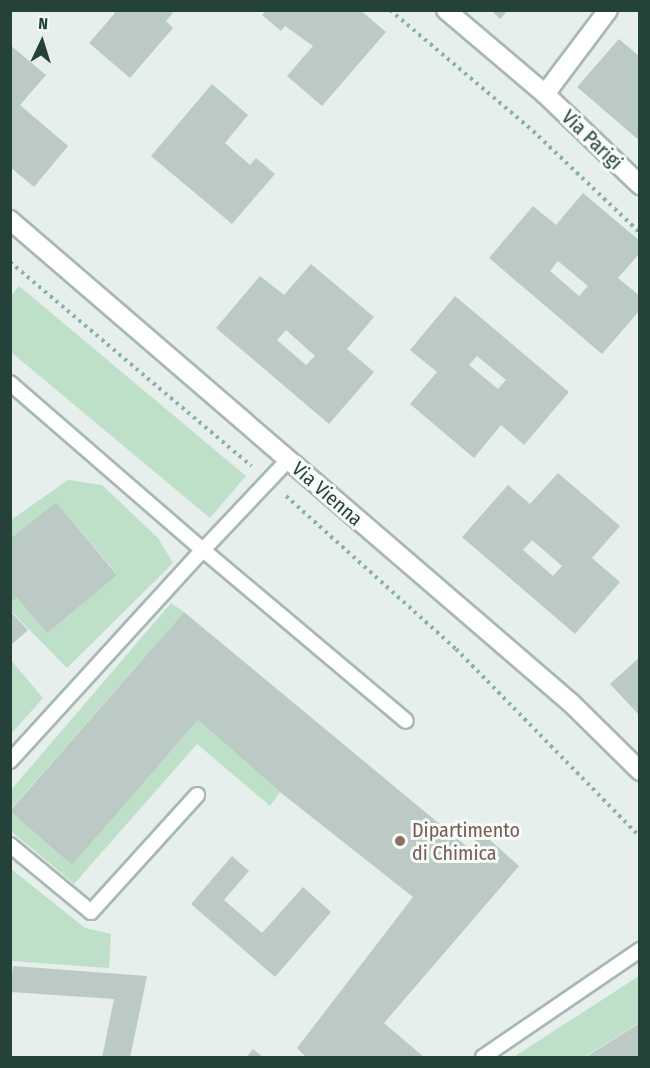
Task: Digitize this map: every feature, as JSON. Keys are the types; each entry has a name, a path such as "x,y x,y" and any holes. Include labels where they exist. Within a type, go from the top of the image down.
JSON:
{"street":[{"name":"Via Parigi","path":"446,10 544,94 639,185"},
{"name":"Via Parigi","path":"544,94 608,10"},
{"name":"Via Vienna","path":"10,220 571,703 639,771"}],"lane":[{"path":"10,383 406,721"},
{"path":"10,761 288,460"},
{"path":"10,845 92,912 197,795"},
{"path":"483,1057 639,950"}],"path":[{"path":"390,10 533,131 639,233"},
{"path":"10,262 269,481 456,649 639,837"}],"green space":[{"path":"19,286 246,476 210,518 11,352 11,296"},
{"path":"68,480 102,485 158,538 173,563 67,668 11,611 11,603 17,598 47,633 117,574 56,502 11,539 11,520"},
{"path":"171,603 184,612 11,809 11,790"},
{"path":"11,660 43,698 10,734"},
{"path":"198,720 280,792 270,806 197,744 74,884 11,831 10,811 72,864"},
{"path":"10,868 85,928 111,934 109,968 11,961"},
{"path":"639,976 639,1023 584,1057 512,1058"}],"building":[{"path":"111,10 175,10 166,21 173,28 130,78 89,43 115,13"},
{"path":"267,10 360,10 386,32 322,106 287,76 313,46 285,26 281,31 262,15"},
{"path":"491,10 508,10 500,19"},
{"path":"619,39 640,57 640,141 577,87"},
{"path":"10,45 46,75 20,105 68,146 34,187 10,167"},
{"path":"212,84 248,115 225,143 250,165 256,158 275,174 232,224 151,156"},
{"path":"583,193 640,241 640,253 618,278 640,296 640,310 602,354 489,258 533,206 556,225","holes":["558,261 588,286 579,296 550,271"]},
{"path":"311,264 374,317 347,349 374,372 329,424 216,328 260,276 284,295","holes":["286,330 315,356 306,365 277,340"]},
{"path":"455,296 569,392 524,445 501,425 474,458 410,404 437,372 410,350","holes":["477,356 506,380 498,389 469,365"]},
{"path":"558,473 620,526 592,558 620,582 575,634 462,537 508,485 530,504","holes":["532,540 562,566 553,576 523,550"]},
{"path":"56,502 117,575 47,633 17,598 10,603 10,539"},
{"path":"10,611 28,630 10,646"},
{"name":"Dipartimento di Chimica","path":"184,612 471,850 480,831 519,866 384,1023 425,1058 307,1058 297,1048 413,897 280,792 198,720 72,865 10,811"},
{"path":"640,657 640,716 610,684"},
{"path":"232,856 249,871 224,900 262,933 303,887 331,912 275,977 191,904"},
{"path":"13,966 147,976 130,1058 102,1058 114,999 10,992"},
{"path":"640,1023 640,1058 584,1058"},
{"path":"253,1049 264,1058 246,1058"}],"place":[{"name":"Dipartimento di Chimica","path":"400,841"}]}
